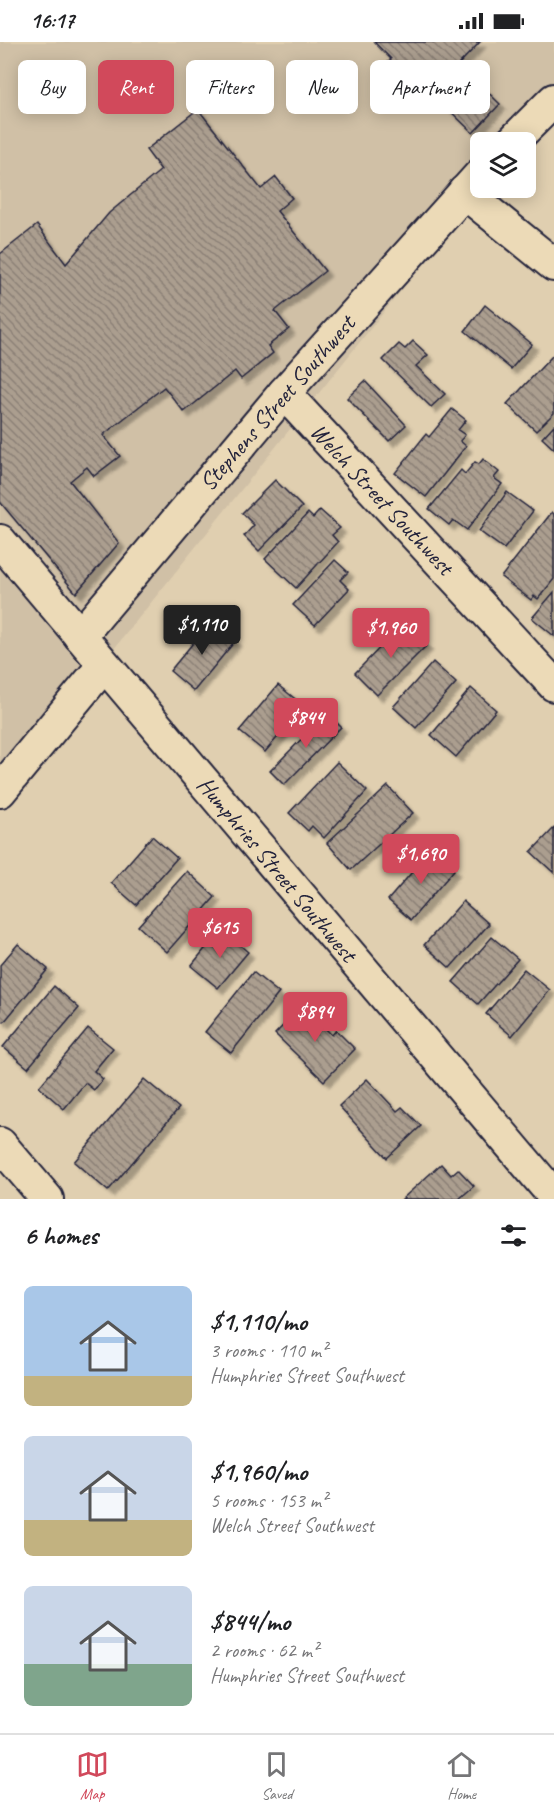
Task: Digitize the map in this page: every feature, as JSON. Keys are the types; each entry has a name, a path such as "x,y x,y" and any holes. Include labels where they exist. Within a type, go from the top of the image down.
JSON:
{"street":[{"path":"522,132 554,100"},
{"name":"Stephens Street Southwest","path":"80,636 284,393 470,186"},
{"path":"486,198 554,266"},
{"name":"Welch Street Southwest","path":"284,393 554,685"},
{"name":"Humphries Street Southwest","path":"0,541 554,1196"},
{"path":"0,791 104,665"},
{"path":"0,1144 47,1199"}],"shaded area":[{"path":"0,42 554,42 554,110 535,132 470,132 470,198 474,198 468,207 0,791"}],"building":[{"path":"374,42 480,42 463,60 391,59"},
{"path":"490,94 500,104 474,132 453,114 490,114"},
{"path":"192,114 202,114 261,189 276,177 292,198 277,211 325,271 275,311 289,329 268,346 273,353 241,379 235,371 184,412 164,387 103,435 120,456 94,476 87,467 70,481 119,543 76,593 0,502 0,254 37,225 66,264 109,213 161,170 146,150"},
{"path":"485,305 532,344 511,369 465,331"},
{"path":"413,341 428,355 416,366 445,394 431,407 383,360 399,344 405,349"},
{"path":"554,354 554,413 536,431 507,404"},
{"path":"365,381 406,425 389,441 347,398"},
{"path":"452,409 466,420 458,430 465,435 460,441 466,446 426,497 395,473 426,434 429,437"},
{"path":"554,425 554,449 542,438"},
{"path":"483,459 499,472 494,478 502,484 467,530 453,520 449,525 429,509 461,470 465,474 475,462 479,464"},
{"path":"275,480 302,507 259,551 244,536 254,525 242,513"},
{"path":"507,492 533,511 504,549 479,531"},
{"path":"320,510 340,528 332,535 338,542 296,588 265,559 308,513 313,518"},
{"path":"552,512 554,514 554,579 538,599 534,596 531,600 501,577"},
{"path":"335,560 348,572 340,580 349,589 315,625 293,605"},
{"path":"554,592 554,636 532,618"},
{"path":"211,621 235,641 194,691 170,671"},
{"path":"404,623 427,645 377,695 355,673"},
{"path":"433,662 456,683 416,728 393,707"},
{"path":"278,685 304,706 265,752 239,731"},
{"path":"471,688 496,710 456,757 431,735"},
{"path":"327,713 341,727 284,785 270,771"},
{"path":"337,762 367,791 324,838 312,826 308,831 289,813"},
{"path":"388,786 413,813 351,870 327,843"},
{"path":"554,828 554,873 531,852"},
{"path":"152,836 177,858 136,905 111,883"},
{"path":"431,850 454,870 411,920 388,900"},
{"path":"187,871 215,897 167,952 138,926"},
{"path":"463,901 489,924 450,968 424,945"},
{"path":"221,929 248,952 218,988 191,966"},
{"path":"492,937 518,959 478,1004 453,982"},
{"path":"18,944 48,969 4,1022 0,1019 0,965"},
{"path":"524,969 550,990 512,1036 486,1014"},
{"path":"253,972 279,993 231,1053 205,1032"},
{"path":"54,986 79,1008 28,1068 3,1047"},
{"path":"302,1006 332,1035 336,1030 355,1049 324,1081 275,1034"},
{"path":"88,1028 113,1048 94,1071 103,1079 94,1090 85,1083 64,1109 39,1087"},
{"path":"144,1079 179,1108 108,1191 74,1162"},
{"path":"367,1079 397,1111 402,1107 421,1126 387,1158 339,1106"},
{"path":"441,1164 451,1175 458,1169 474,1186 459,1199 402,1199"}]}
